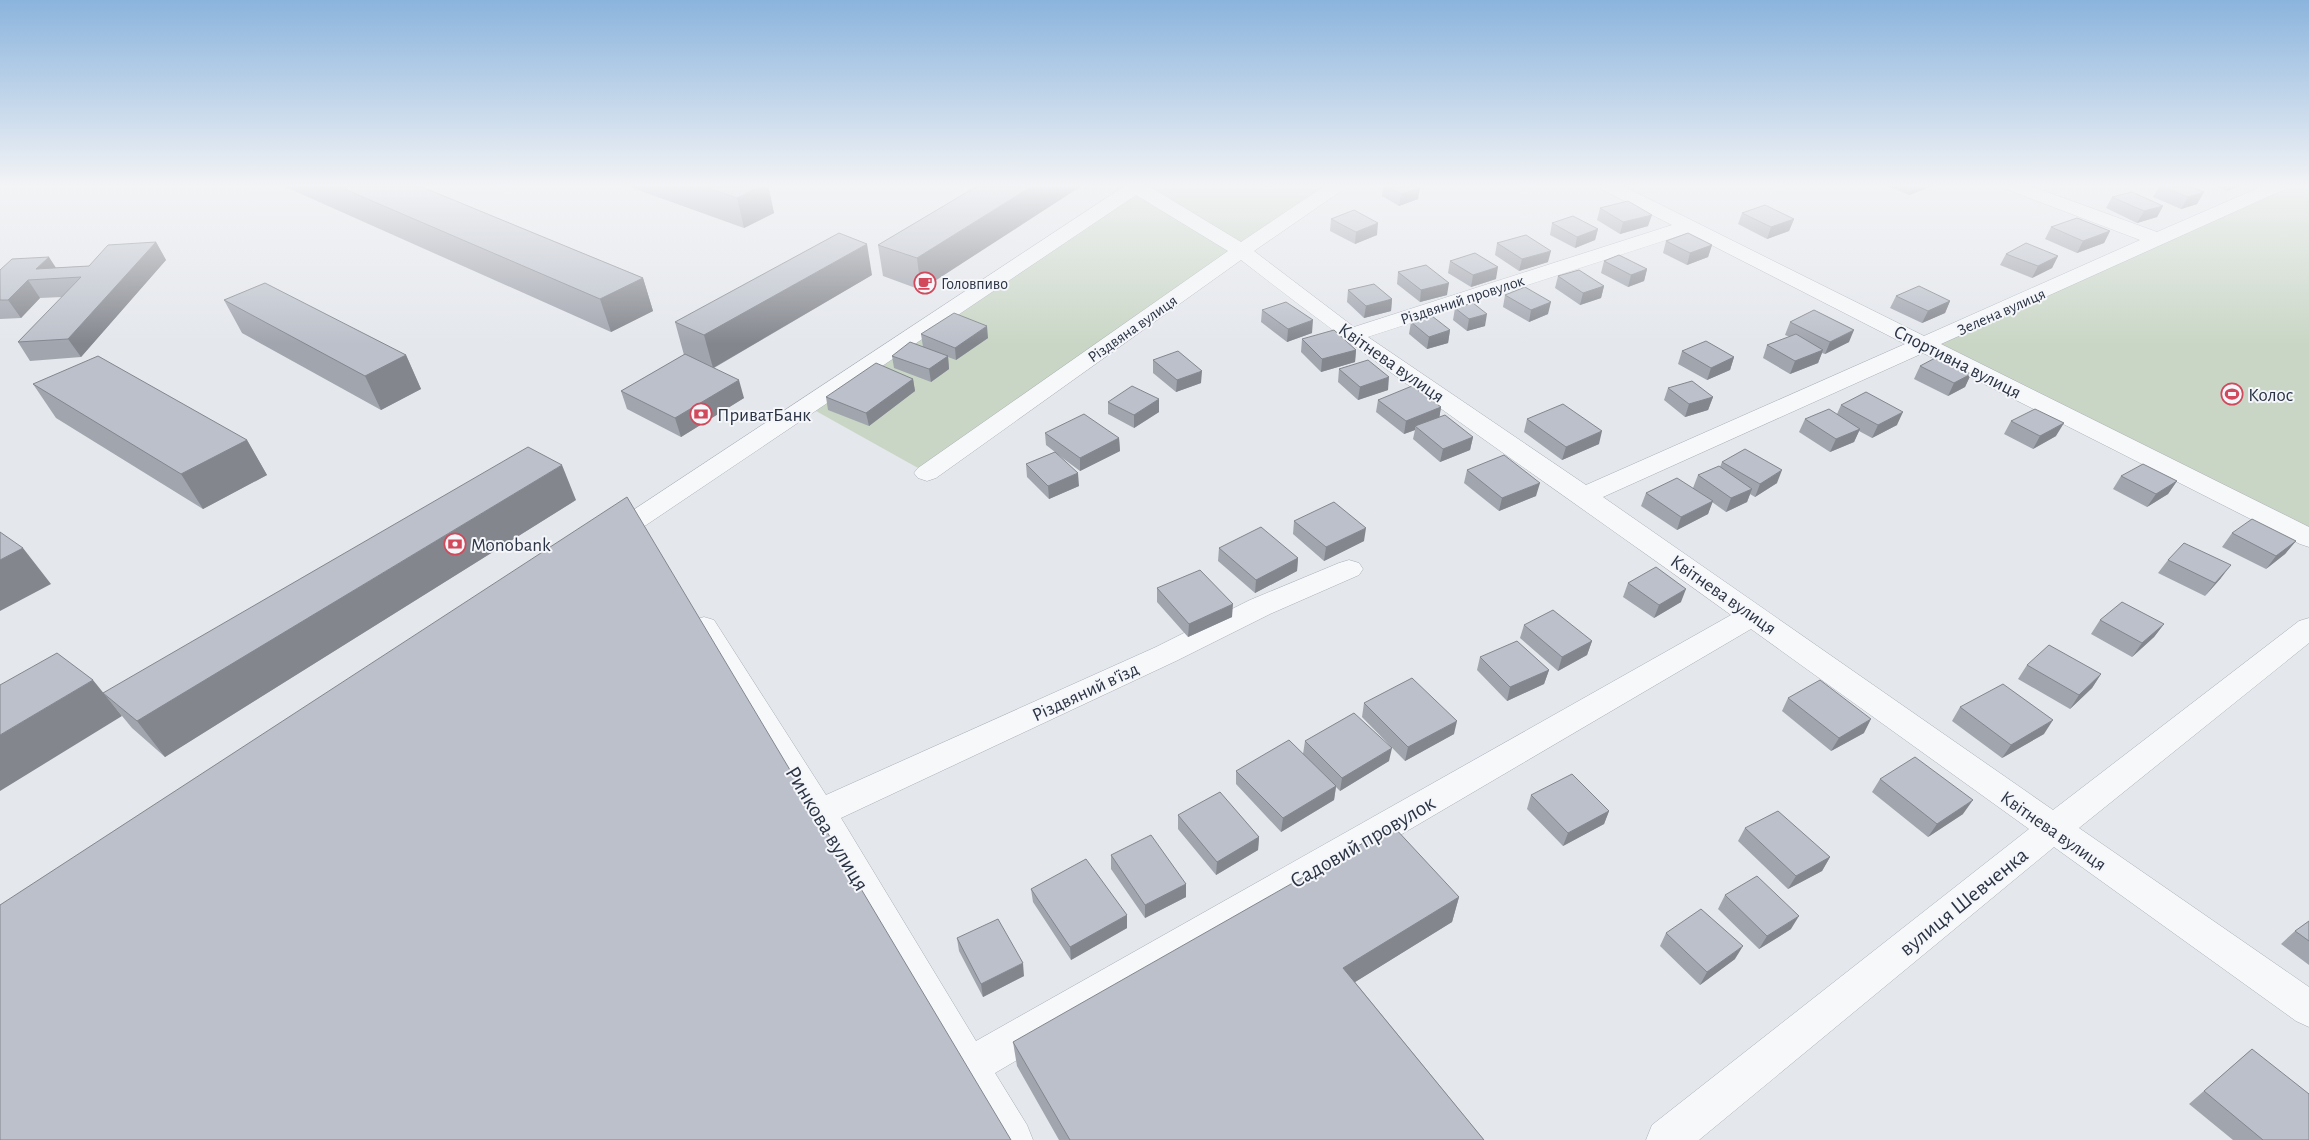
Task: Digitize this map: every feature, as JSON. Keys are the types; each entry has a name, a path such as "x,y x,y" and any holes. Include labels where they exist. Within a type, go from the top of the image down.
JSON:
{"street":[{"path":"587,553 645,532 1061,238"},
{"name":"Квітнева вулиця","path":"1221,238 1241,251 1352,334 1753,615 2309,1009"},
{"name":"Різдвяна вулиця","path":"927,473 1260,238"},
{"name":"Різдвяний провулок","path":"1352,334 1652,238"},
{"name":"Спортивна вулиця","path":"1710,238 1926,344 2309,538"},
{"path":"2154,238 2159,240"},
{"name":"Зелена вулиця","path":"1584,496 2163,238"},
{"name":"Різдвяний в'їзд","path":"820,813 1166,654 1260,607 1349,569"},
{"name":"Ринкова вулиця","path":"689,604 820,813 1012,1140"},
{"name":"Садовий провулок","path":"970,1066 1753,615"},
{"name":"вулиця Шевченка","path":"1667,1140 2053,829 2309,628"}],"green space":[{"path":"1058,238 1260,238 927,473 807,406"},
{"path":"2161,238 2309,238 2309,538 1926,344"}],"building":[{"path":"459,238 546,238 643,278 600,299"},
{"path":"829,238 852,238 867,244 704,335 675,322"},
{"path":"889,238 949,238 917,258 878,245"},
{"path":"1514,238 1531,238 1551,251 1522,259 1497,243"},
{"path":"1674,238 1698,238 1712,245 1690,253 1666,241"},
{"path":"2077,238 2091,238 2083,241"},
{"path":"156,242 68,339 18,342 81,277 28,280 8,300 0,300 0,270 12,259 49,257 36,269 89,266 108,245"},
{"path":"2026,243 2058,256 2038,266 2006,254"},
{"path":"1475,253 1498,267 1473,275 1450,261"},
{"path":"1619,255 1647,269 1631,275 1604,261"},
{"path":"1426,265 1449,283 1421,290 1398,272"},
{"path":"1579,270 1604,286 1583,293 1558,276"},
{"path":"265,283 406,355 365,376 224,300"},
{"path":"1374,284 1392,299 1366,306 1348,290"},
{"path":"1919,286 1950,301 1928,311 1896,296"},
{"path":"1525,287 1551,302 1531,310 1505,295"},
{"path":"1286,302 1313,320 1288,329 1262,310"},
{"path":"1473,303 1487,314 1469,319 1455,308"},
{"path":"1814,310 1854,330 1830,342 1790,322"},
{"path":"954,313 987,326 955,348 921,334"},
{"path":"1432,316 1450,330 1429,337 1411,322"},
{"path":"1334,330 1356,350 1322,359 1302,339"},
{"path":"1796,334 1823,350 1795,361 1767,345"},
{"path":"1706,341 1734,357 1711,368 1682,351"},
{"path":"910,342 948,356 929,369 892,356"},
{"path":"1178,351 1202,371 1177,380 1153,360"},
{"path":"685,354 739,380 675,418 621,391"},
{"path":"98,356 247,440 181,474 33,384"},
{"path":"1937,357 1971,374 1954,383 1920,366"},
{"path":"1368,360 1389,377 1360,387 1339,369"},
{"path":"876,363 913,379 866,413 826,397"},
{"path":"1692,381 1713,397 1689,404 1668,388"},
{"path":"1132,386 1159,399 1134,415 1108,402"},
{"path":"1412,386 1441,407 1406,421 1378,400"},
{"path":"1866,392 1903,412 1878,425 1841,405"},
{"path":"1563,404 1602,431 1566,447 1527,419"},
{"path":"1829,409 1860,429 1836,439 1805,419"},
{"path":"2035,409 2064,423 2040,436 2011,421"},
{"path":"1084,414 1119,438 1080,458 1045,433"},
{"path":"1445,415 1473,437 1443,449 1415,426"},
{"path":"528,447 562,465 137,721 103,693"},
{"path":"1745,449 1782,470 1760,484 1722,462"},
{"path":"1055,452 1078,473 1048,486 1026,464"},
{"path":"1504,455 1540,483 1502,498 1467,470"},
{"path":"2143,464 2177,481 2156,494 2121,476"},
{"path":"1719,466 1752,489 1731,498 1698,475"},
{"path":"1677,478 1713,501 1681,517 1646,493"},
{"path":"627,497 1011,1140 0,1140 0,905"},
{"path":"1334,502 1366,528 1326,547 1294,521"},
{"path":"2252,519 2296,541 2276,556 2232,533"},
{"path":"1261,527 1298,558 1256,580 1219,548"},
{"path":"0,532 23,548 0,560"},
{"path":"2184,543 2231,565 2215,583 2168,560"},
{"path":"1656,567 1686,589 1659,605 1628,583"},
{"path":"1200,570 1233,604 1189,624 1157,588"},
{"path":"2122,602 2164,624 2142,643 2100,620"},
{"path":"1553,610 1592,641 1562,657 1524,625"},
{"path":"1517,641 1549,670 1510,687 1480,657"},
{"path":"2049,645 2101,674 2079,695 2027,665"},
{"path":"57,653 93,680 0,735 0,685"},
{"path":"1412,678 1457,721 1408,747 1364,703"},
{"path":"1820,680 1871,719 1839,738 1788,698"},
{"path":"2003,684 2053,720 2011,745 1960,707"},
{"path":"1354,713 1392,748 1342,778 1305,741"},
{"path":"1289,740 1336,786 1283,818 1236,771"},
{"path":"1915,757 1973,800 1937,824 1880,779"},
{"path":"1572,774 1609,811 1568,833 1531,795"},
{"path":"1220,792 1259,837 1217,862 1178,815"},
{"path":"1778,811 1830,857 1796,876 1745,828"},
{"path":"1393,826 1459,897 1343,968 1484,1140 1070,1140 1013,1042"},
{"path":"1151,835 1186,884 1145,905 1111,855"},
{"path":"1086,859 1127,915 1070,947 1031,889"},
{"path":"1757,876 1799,916 1767,936 1725,895"},
{"path":"1701,909 1743,946 1707,972 1666,933"},
{"path":"998,919 1023,963 981,984 957,938"},
{"path":"2309,921 2309,941 2295,931"},
{"path":"2252,1049 2309,1094 2309,1140 2263,1140 2204,1091"}],"place":[{"name":"Головпиво","path":"925,283"},
{"name":"Колос","path":"2232,394"},
{"name":"ПриватБанк","path":"701,414"},
{"name":"Monobank","path":"455,544"}]}
